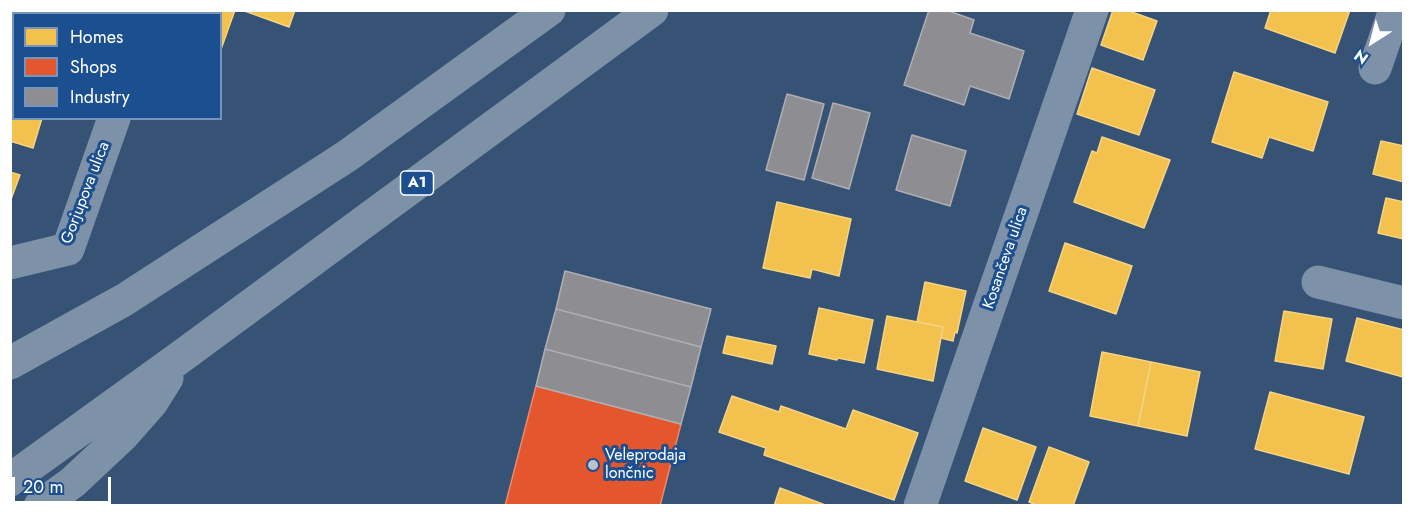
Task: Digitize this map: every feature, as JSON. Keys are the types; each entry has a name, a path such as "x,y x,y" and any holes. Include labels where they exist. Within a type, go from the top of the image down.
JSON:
{"highway":[{"path":"10,363 124,300 347,156 549,10"},
{"name":"A1","path":"10,480 652,10"},
{"path":"40,506 73,482 122,436 152,402 182,356"}],"street":[{"name":"Kosančeva ulica","path":"921,506 1092,10"},
{"path":"1375,68 1395,10"},
{"name":"Gorjupova ulica","path":"10,263 68,249 113,120"},
{"path":"1318,282 1404,303"}],"building: Homes":[{"path":"41,10 70,10 70,12"},
{"path":"179,10 235,10 222,46 222,12 178,12"},
{"path":"242,10 295,10 289,27"},
{"path":"1113,10 1126,10 1157,21 1143,60 1101,45"},
{"path":"1271,10 1350,10 1335,53 1265,28"},
{"path":"1092,68 1155,90 1139,135 1077,114"},
{"path":"1234,72 1328,102 1313,151 1269,137 1262,158 1212,142"},
{"path":"10,81 12,82 12,120 41,120 33,148 10,141"},
{"path":"1102,137 1170,160 1144,228 1074,202 1092,151 1097,153"},
{"path":"1381,141 1404,146 1404,182 1373,174"},
{"path":"10,172 20,175 10,202"},
{"path":"1386,198 1404,202 1404,239 1378,233"},
{"path":"777,202 851,219 839,276 812,269 810,278 763,268"},
{"path":"1065,243 1132,266 1116,314 1049,291"},
{"path":"925,282 966,291 957,333 955,332 953,341 941,338 943,327 917,322"},
{"path":"819,308 873,320 864,363 809,354"},
{"path":"1284,311 1332,319 1323,369 1275,361"},
{"path":"887,316 943,327 933,381 877,369"},
{"path":"1357,318 1404,330 1403,377 1346,361"},
{"path":"727,336 776,346 772,364 723,353"},
{"path":"1102,352 1151,362 1138,426 1090,416"},
{"path":"1151,362 1200,372 1187,436 1138,426"},
{"path":"1270,392 1364,417 1349,474 1255,449"},
{"path":"732,396 779,412 781,406 846,429 853,410 918,433 894,500 764,455 766,448 719,432"},
{"path":"983,428 1036,447 1017,500 965,481"},
{"path":"1049,447 1089,462 1073,506 1039,506 1029,502"},
{"path":"780,488 828,506 774,506"}],"building: Shops":[{"name":"Veleprodaja lončnic","path":"536,386 681,424 660,506 505,506"}],"building: Industry":[{"path":"929,10 946,10 974,20 970,33 1024,51 1009,99 970,86 964,105 904,85"},
{"path":"787,94 824,104 804,180 766,170"},
{"path":"833,103 870,113 849,189 812,178"},
{"path":"912,135 966,151 950,206 896,190"},
{"path":"565,271 711,309 701,347 556,309"},
{"path":"556,309 701,347 691,387 545,349"},
{"path":"545,349 691,387 681,424 536,386"}],"place":[{"name":"Veleprodaja lončnic","path":"593,465"}]}
